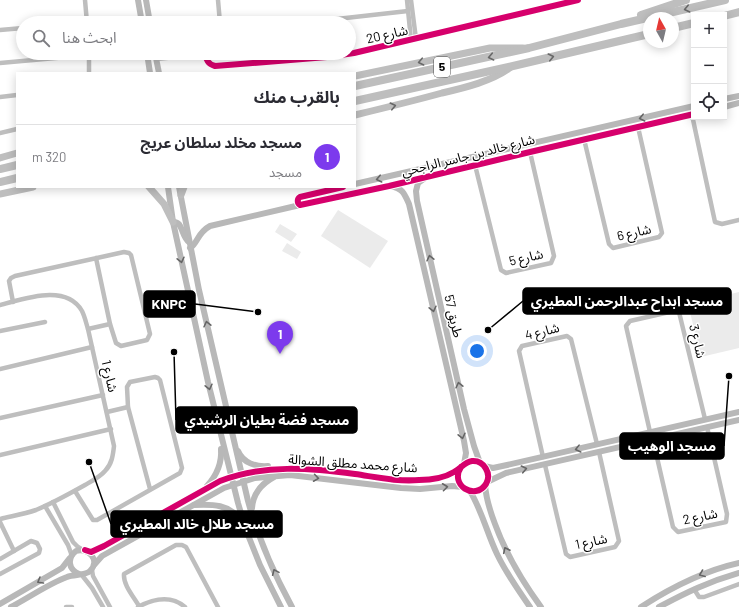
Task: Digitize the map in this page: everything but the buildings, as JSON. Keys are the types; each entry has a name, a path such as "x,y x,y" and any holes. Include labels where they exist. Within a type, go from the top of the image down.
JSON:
{"highway":[{"path":"622,24 647,12 686,0"},
{"name":"5","path":"356,86 529,48 725,0"},
{"path":"727,15 739,12"},
{"path":"679,27 691,24"},
{"name":"5","path":"356,101 643,35"},
{"path":"0,169 16,166"},
{"path":"0,182 16,178"}],"main road":[{"path":"356,76 490,48 529,48"},
{"path":"356,115 400,105 470,85 499,75 513,66"},
{"path":"0,158 16,153"},
{"path":"0,194 28,188"},
{"path":"150,188 164,204 173,222"},
{"path":"181,195 184,188"}],"street":[{"path":"85,0 86,16"},
{"path":"218,0 219,16"},
{"path":"407,0 413,40"},
{"path":"411,0 413,40"},
{"name":"شارع 20","path":"356,52 413,40 578,0"},
{"path":"138,3 144,7 147,2"},
{"path":"147,2 149,16"},
{"path":"138,3 141,16"},
{"path":"356,17 408,11"},
{"path":"0,30 16,29"},
{"path":"0,63 30,60"},
{"path":"89,60 89,72"},
{"path":"148,60 150,72"},
{"path":"156,60 158,72"},
{"name":"شارع 20","path":"207,60 213,65 218,65 279,60"},
{"path":"0,97 16,95"},
{"path":"727,98 739,96"},
{"path":"727,106 739,104"},
{"name":"شارع خالد بن جاسر الراجحي","path":"356,184 691,107"},
{"path":"670,112 669,116 671,119"},
{"path":"657,115 659,116 659,122"},
{"name":"شارع خالد بن جاسر الراجحي","path":"190,245 194,246 201,233 210,226 691,115"},
{"path":"694,120 715,222 722,224 739,220"},
{"name":"شارع 6","path":"584,139 609,244 613,248 660,237 662,233 638,127"},
{"path":"0,133 16,129"},
{"name":"شارع 5","path":"475,165 501,270 506,273 551,263 554,256 530,152"},
{"name":"طريق 57","path":"427,176 418,183 416,190 417,201 464,409 474,446 482,465"},
{"name":"طريق 57","path":"389,186 398,188 404,193 409,204 466,453 462,465"},
{"path":"168,188 173,222 219,431 231,477 246,530 260,565 281,607"},
{"path":"179,188 190,245 241,474 252,516 271,563 292,607"},
{"path":"300,206 298,201 300,197 339,188"},
{"path":"409,204 411,200 417,201"},
{"path":"173,222 180,224 183,236 190,245"},
{"path":"13,302 9,282 11,278 96,258 124,252 129,253 131,255 150,334 147,340 121,346 116,343 110,324 96,258"},
{"name":"شارع 1","path":"0,305 43,295 62,297 78,306 82,311 88,329 114,446 110,465 106,471 99,476 75,491 45,506 0,519"},
{"name":"شارع 3","path":"650,432 626,326 630,321 674,311 680,312 705,419"},
{"path":"0,332 45,322"},
{"path":"88,329 110,324"},
{"name":"شارع 4","path":"543,457 519,351 522,346 566,336 572,339 597,444"},
{"path":"0,369 92,347"},
{"path":"202,351 204,348 209,350 225,401"},
{"path":"75,491 93,520 97,520 180,473 182,468 160,380 155,377 130,382 128,384 128,407 150,489"},
{"path":"0,418 102,395"},
{"path":"107,412 128,407"},
{"path":"456,410 462,411 464,409"},
{"path":"739,412 493,468 473,461 462,465 458,472 458,478 463,488 470,491 479,490 486,483 506,473 739,420"},
{"path":"458,420 461,417 466,417"},
{"path":"683,424 681,429 684,433"},
{"name":"شارع 2","path":"653,440 673,528 678,532 726,522 727,514 707,427"},
{"path":"668,428 672,429 673,431 670,436"},
{"path":"0,455 111,429"},
{"path":"203,490 214,479 220,464 221,456 219,431"},
{"path":"235,444 241,456 253,465 263,467 284,466 296,468"},
{"name":"شارع 1","path":"545,465 566,554 570,557 615,547 619,542 599,452"},
{"name":"شارع محمد مطلق الشوالة","path":"84,550 91,552 104,546 203,490 241,474 265,470 296,468 416,481 450,474 462,465"},
{"path":"482,465 488,474 486,483 488,504 497,531 518,574 541,607"},
{"path":"252,516 252,502 256,492 265,483 277,475"},
{"name":"شارع محمد مطلق الشوالة","path":"93,567 102,556 192,505 233,484 243,481 277,475 290,475 371,485 420,489 452,486 463,488"},
{"path":"371,485 372,481 374,480 409,484 416,481"},
{"path":"470,491 481,512 497,554 511,579 530,607"},
{"path":"53,502 73,542 78,547 90,553 93,557 93,576 110,607"},
{"path":"192,505 221,505 237,515 246,530"},
{"path":"45,506 68,545 71,557 71,568 74,572 80,574 92,588 104,607"},
{"path":"0,522 14,552"},
{"path":"0,559 31,541 37,543 40,549 39,553 0,574"},
{"path":"185,607 174,601 158,599 139,607 126,583 124,574 176,545 182,545 186,547 218,607"},
{"path":"0,604 62,568 76,551 84,550"},
{"path":"641,607 672,588 698,575 739,562"},
{"path":"11,607 64,578 88,573 93,567"},
{"path":"659,607 694,588 714,580 739,573"},
{"path":"511,579 516,577 518,574"},
{"path":"694,588 699,597 704,597 739,584"},
{"path":"66,607 72,607"}],"shaded area":[{"path":"338,210 388,241 370,268 321,236"},
{"path":"280,224 297,234 291,242 275,232"},
{"path":"287,243 301,252 297,259 282,251"},
{"path":"739,292 739,348 701,357 688,304"}],"cycle path":[{"path":"356,53 578,0"},
{"path":"207,60 215,66 290,60"},
{"path":"339,188 300,197 298,202 300,205 389,186 691,115"},
{"path":"85,550 91,552 104,546 220,481 253,472 304,469 395,480 423,480 446,476 465,464 476,461 486,468 488,476 486,484 481,489 476,491 465,489 458,480 458,474 461,467"}],"place":[{"name":"KNPC","path":"258,312"},
{"name":"مسجد ابداح عبدالرحمن المطيري","path":"488,330"},
{"name":"مسجد فضة بطيان الرشيدي","path":"174,352"},
{"name":"مسجد مخلد سلطان عريج","path":"280,354"},
{"name":"مسجد الوهيب","path":"729,376"},
{"name":"مسجد طلال خالد المطيري","path":"89,462"}]}
